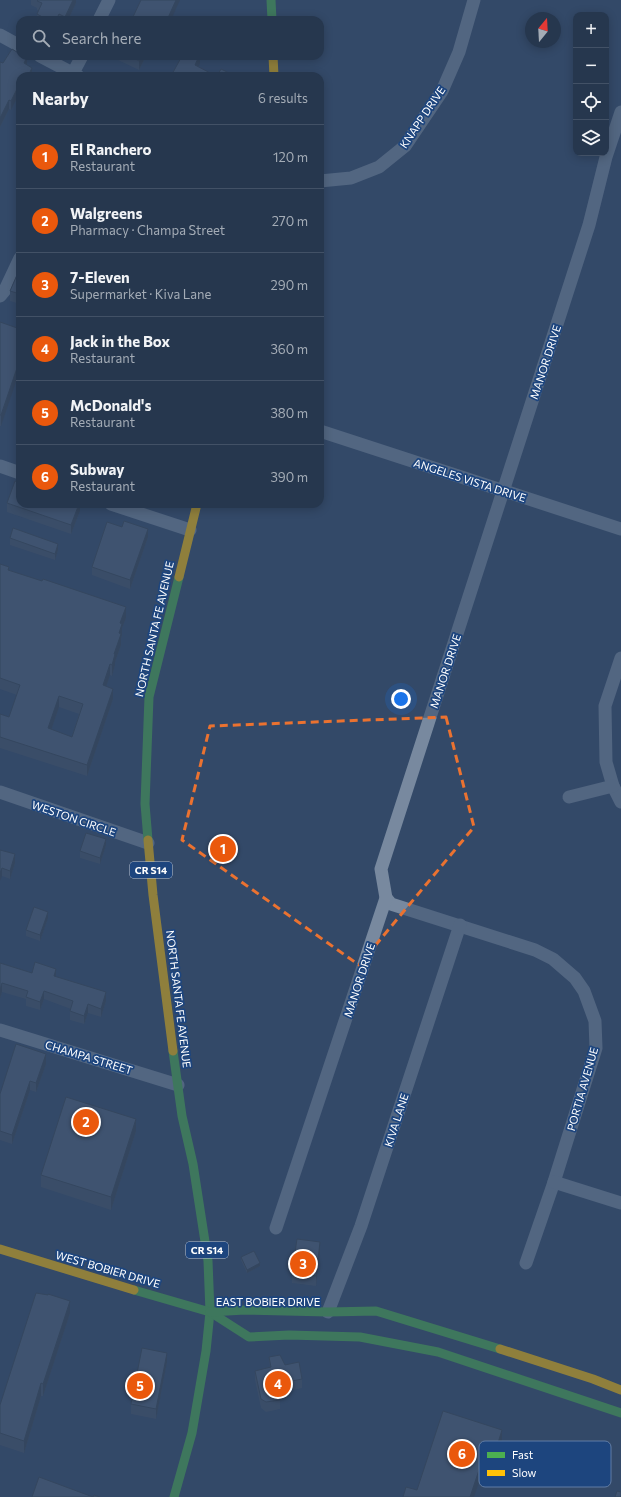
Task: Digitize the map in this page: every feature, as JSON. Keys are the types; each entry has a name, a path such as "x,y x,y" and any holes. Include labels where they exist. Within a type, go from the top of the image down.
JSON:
{"main road":[{"path":"271,0 272,16"},
{"path":"273,60 274,72"},
{"name":"NORTH SANTA FE AVENUE","path":"174,1497 192,1432 206,1351 210,1312 208,1261 193,1164 182,1116 169,1021 148,843 145,804 149,697 196,508"},
{"name":"WEST BOBIER DRIVE","path":"0,1249 210,1312"},
{"name":"EAST BOBIER DRIVE","path":"210,1312 246,1310 328,1312 376,1311 593,1379 621,1390"},
{"name":"EAST BOBIER DRIVE","path":"210,1312 249,1337 289,1334 360,1337 438,1352 621,1413"}],"street":[{"path":"102,16 109,0"},
{"name":"KNAPP DRIVE","path":"324,181 351,178 379,167 405,146 442,91 459,52 474,0"},
{"path":"0,35 16,44"},
{"path":"48,60 70,72"},
{"path":"77,72 81,60"},
{"name":"MANOR DRIVE","path":"276,1228 386,898 381,869 589,225 606,157 621,112"},
{"path":"0,296 5,290 16,267"},
{"name":"ANGELES VISTA DRIVE","path":"324,433 621,529"},
{"path":"0,466 16,472"},
{"path":"124,508 190,530"},
{"path":"621,658 606,706 606,762 613,786 621,802"},
{"path":"569,797 613,786"},
{"name":"WESTON CIRCLE","path":"0,792 148,843"},
{"name":"PORTIA AVENUE","path":"386,898 391,904 535,950 552,959 575,978 584,991 595,1021 596,1048 554,1182 526,1263"},
{"name":"KIVA LANE","path":"328,1312 361,1226 460,925"},
{"name":"CHAMPA STREET","path":"0,1030 178,1085"},
{"path":"554,1182 621,1203"}],"highlighted area":[{"path":"446,717 474,827 359,965 182,840 210,726"}],"building":[{"path":"73,0 65,16 59,14 58,16 41,16 37,14 42,3 37,1"},
{"path":"141,0 176,0 169,16 133,16"},
{"path":"12,49 16,52 16,60 26,60 24,63 32,68 30,72 16,72 16,91 11,101 9,100 0,118 0,62 3,63"},
{"path":"180,60 197,60 195,65 208,72 173,72"},
{"path":"221,69 227,72 219,72"},
{"path":"16,277 16,293 10,291"},
{"path":"0,322 16,328 16,371 0,415"},
{"path":"15,481 16,506 7,503"},
{"path":"22,508 77,508 71,525"},
{"path":"124,521 148,529 130,580 92,567 107,522 122,527"},
{"path":"13,528 58,544 55,554 10,538"},
{"path":"0,564 9,567 8,570 42,581 43,579 126,607 120,623 122,624 119,633 121,634 112,665 110,664 103,685 113,689 87,765 0,737 0,714 9,717 20,685 0,678","holes":["59,696 83,704 72,737 48,728"]},
{"path":"86,833 106,839 100,858 80,851"},
{"path":"0,850 15,854 10,871 2,868 0,873"},
{"path":"34,907 48,912 40,935 26,930"},
{"path":"35,962 56,969 54,976 106,992 101,1009 88,1004 84,1016 70,1011 73,1001 44,991 40,1002 26,997 28,991 2,983 0,990 0,963 32,973"},
{"path":"16,1044 46,1054 36,1083 30,1081 12,1135 0,1131 0,1094"},
{"path":"66,1097 136,1119 111,1197 41,1175"},
{"path":"297,1239 320,1242 316,1276 292,1273"},
{"path":"254,1251 260,1263 247,1270 241,1257"},
{"path":"36,1293 48,1294 70,1301 43,1384 41,1383 24,1441 0,1433 0,1405"},
{"path":"142,1348 167,1353 156,1409 131,1404"},
{"path":"280,1355 285,1365 299,1362 302,1379 277,1384 280,1400 266,1402 261,1399 255,1371 271,1367 269,1357"},
{"path":"443,1411 502,1430 499,1441 479,1441 479,1470 470,1497 403,1497 406,1487 417,1490"},
{"path":"39,1477 93,1497 32,1497"},
{"path":"617,1491 621,1492 621,1497 615,1497"}],"traffic: fast":[{"path":"271,0 272,16"},
{"path":"148,840 145,804 149,697 179,577"},
{"path":"173,1051 182,1116 193,1164 208,1261 210,1312 206,1351 192,1433 174,1497"},
{"path":"134,1290 210,1312"},
{"path":"210,1312 245,1310 328,1312 376,1311 500,1349"},
{"path":"210,1312 249,1337 289,1335 360,1337 438,1352 621,1413"}],"traffic: slow":[{"path":"273,60 274,72"},
{"path":"179,577 196,508"},
{"path":"148,840 153,895 173,1051"},
{"path":"0,1249 134,1290"},
{"path":"500,1349 593,1379 621,1390"}],"place":[{"name":"El Ranchero","path":"223,849"},
{"name":"Walgreens","path":"86,1122"},
{"name":"7-Eleven","path":"303,1264"},
{"name":"Jack in the Box","path":"278,1384"},
{"name":"McDonald's","path":"140,1386"},
{"name":"Subway","path":"462,1454"}]}
